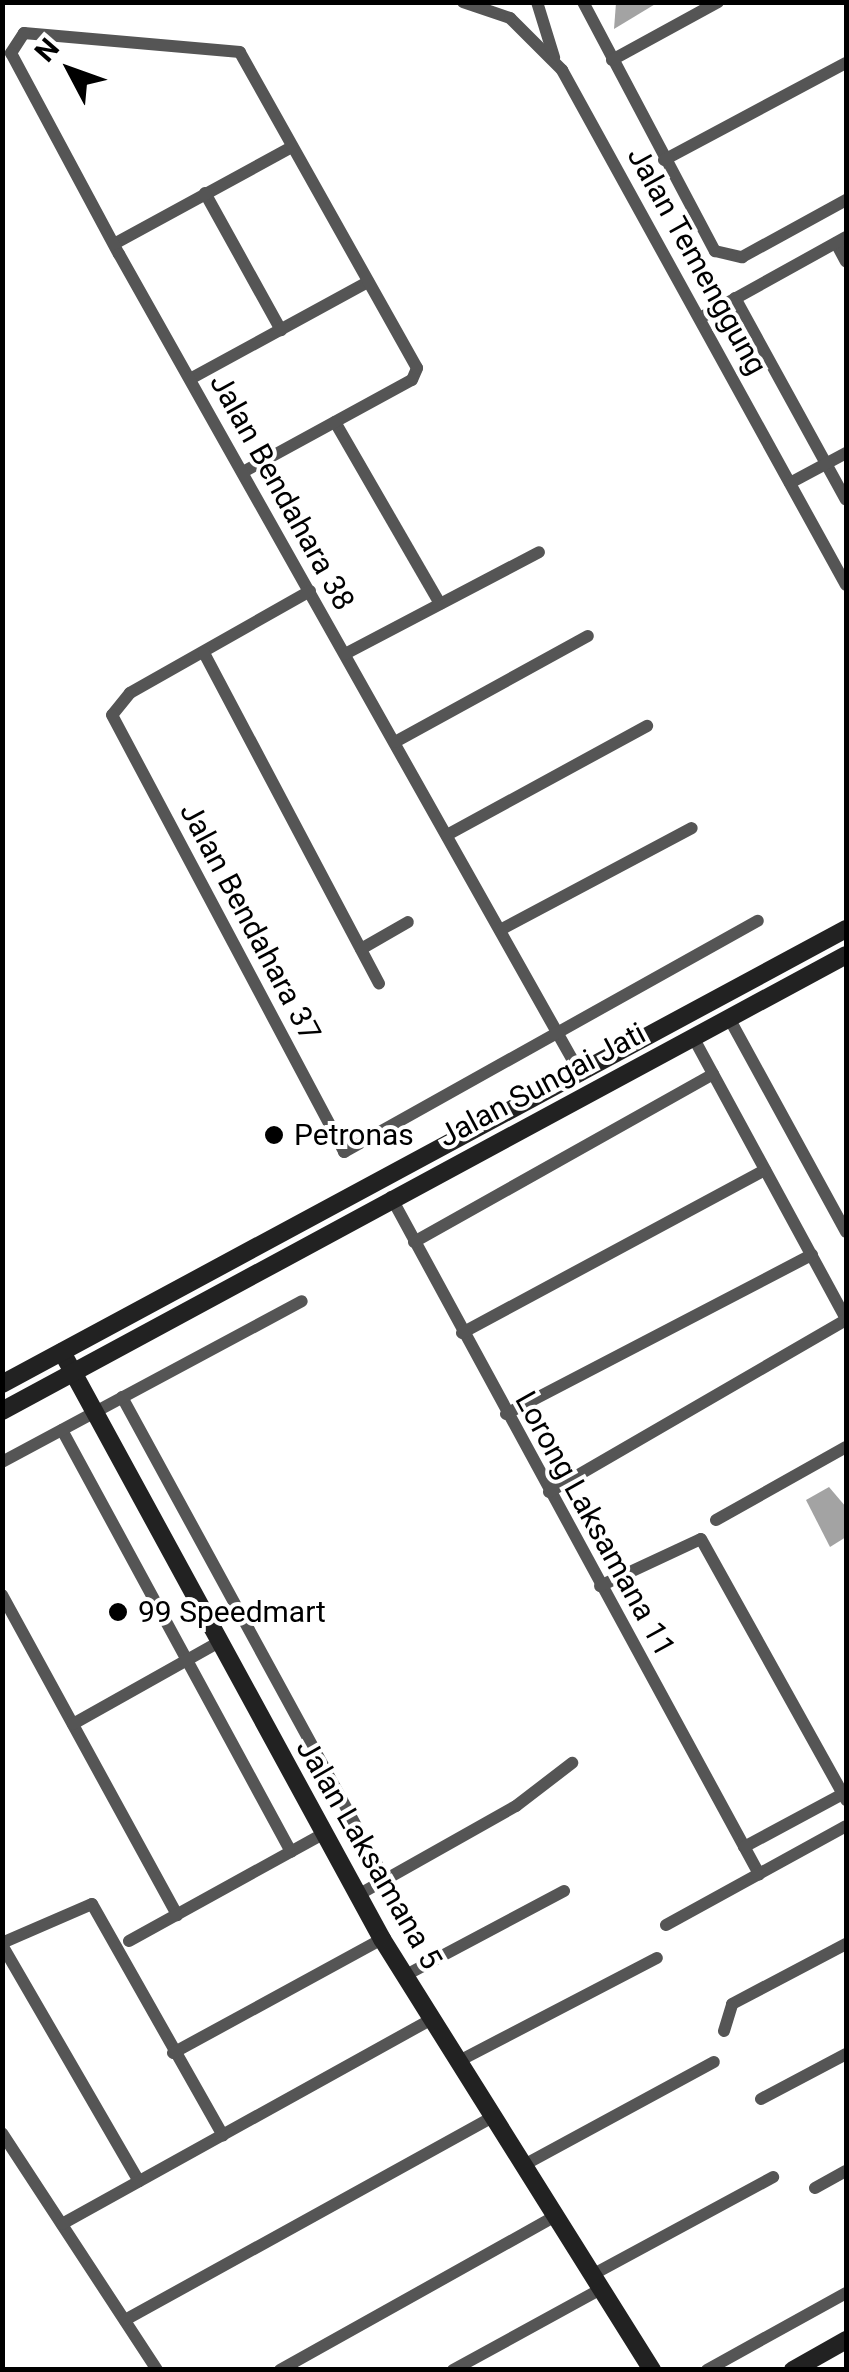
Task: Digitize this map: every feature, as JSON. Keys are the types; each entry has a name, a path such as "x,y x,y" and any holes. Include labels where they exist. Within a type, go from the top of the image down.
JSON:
{"main road":[{"name":"Jalan Sungai Jati","path":"2,1384 582,1075 846,929"},
{"name":"Jalan Sungai Jati","path":"2,1411 846,955"},
{"name":"Jalan Laksamana 5","path":"62,1352 382,1940 652,2370"},
{"path":"94,1409 89,1380 103,1356"},
{"path":"39,1391 64,1390 94,1409"},
{"path":"793,2370 846,2340"}],"street":[{"name":"Jalan Temenggung","path":"464,2 497,7 555,60 846,586"},
{"path":"537,2 555,60"},
{"path":"584,2 664,160 726,257 846,200"},
{"path":"612,60 718,2"},
{"name":"Jalan Bendahara 38","path":"292,147 240,52 138,36 24,33 11,53 114,244 582,1075"},
{"path":"664,160 846,63"},
{"path":"114,244 292,147 417,374 243,472"},
{"path":"205,194 281,330"},
{"path":"700,318 841,240 846,262"},
{"path":"190,379 368,282"},
{"path":"736,298 846,500"},
{"path":"335,422 440,604"},
{"path":"790,483 846,453"},
{"path":"345,654 539,552"},
{"path":"310,591 204,654 380,983"},
{"path":"394,742 588,636"},
{"name":"Jalan Bendahara 37","path":"204,654 117,702 112,715 344,1152 558,1033"},
{"path":"446,835 647,726"},
{"path":"500,930 692,828"},
{"path":"558,1033 758,921"},
{"path":"361,949 408,922"},
{"path":"729,1018 846,1232"},
{"path":"549,1492 846,1320 693,1037"},
{"path":"414,1242 713,1074"},
{"path":"462,1332 766,1170"},
{"name":"Lorong Laksamana 11","path":"392,1197 506,1414 759,1874"},
{"path":"506,1414 812,1255"},
{"path":"2,1462 94,1409 302,1301"},
{"name":"Jalan Laksamana 5","path":"122,1397 385,1880"},
{"path":"62,1430 291,1852"},
{"path":"716,1520 846,1447"},
{"path":"600,1586 692,1538 845,1797 744,1847"},
{"path":"2,1595 177,1914"},
{"path":"73,1724 219,1642"},
{"path":"358,1895 516,1806 572,1763"},
{"path":"666,1925 846,1826"},
{"path":"129,1941 323,1834"},
{"path":"406,1975 564,1891"},
{"path":"140,2182 57,2049 2,1944 88,1901 223,2136"},
{"path":"173,2053 382,1940"},
{"path":"724,2031 732,2004 846,1944"},
{"path":"458,2061 656,1958"},
{"path":"62,2224 433,2018"},
{"path":"761,2099 846,2054"},
{"path":"524,2165 714,2062"},
{"path":"125,2320 494,2116"},
{"path":"2,2132 157,2370"},
{"path":"815,2188 846,2171"},
{"path":"453,2370 773,2177"},
{"path":"280,2370 556,2216"},
{"path":"707,2370 846,2293"}],"shaded area":[{"path":"616,3 657,3 614,29"},
{"path":"829,1487 846,1507 846,1537 830,1547 806,1500"}],"place":[{"name":"Petronas","path":"274,1135"},
{"name":"99 Speedmart","path":"118,1612"}]}
